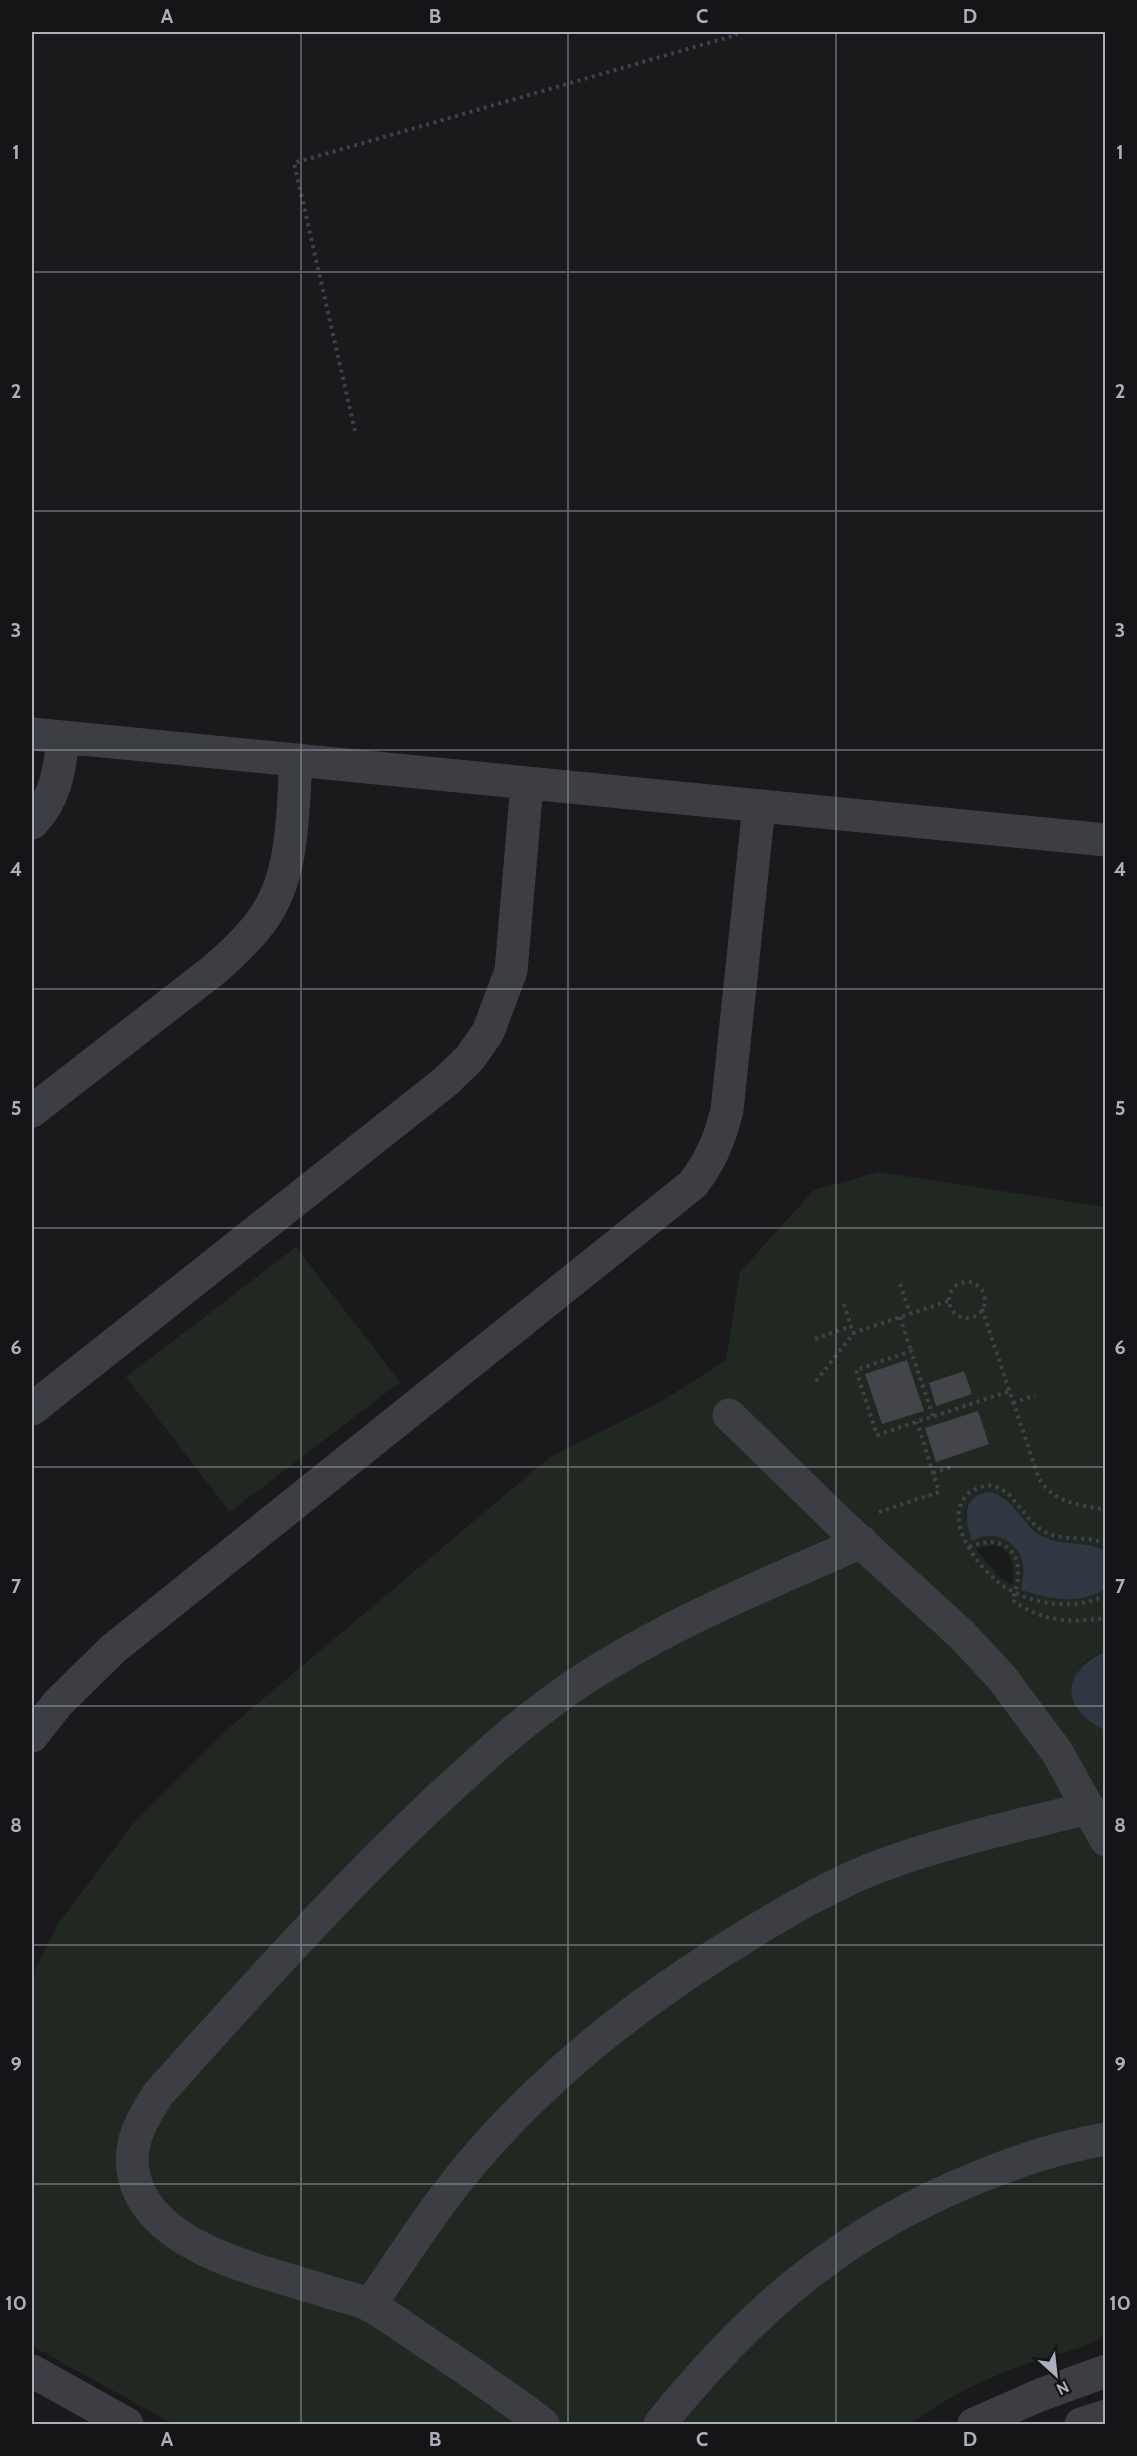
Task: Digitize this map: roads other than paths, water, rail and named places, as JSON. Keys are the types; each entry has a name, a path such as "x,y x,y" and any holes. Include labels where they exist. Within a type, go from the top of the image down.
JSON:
{"street":[{"path":"47,736 1106,840"},
{"path":"32,823 46,806 61,766 47,736"},
{"path":"32,1111 214,969 241,945 261,922 276,897 285,870 296,761"},
{"path":"32,1409 445,1082 470,1058 488,1032 511,971 527,784"},
{"path":"32,1736 58,1703 121,1642 693,1184 711,1160 722,1134 727,1110 759,806"},
{"path":"729,1415 962,1635 1002,1678 1057,1752 1106,1840"},
{"path":"543,2424 474,2374 370,2305 215,2254 176,2235 157,2218 143,2200 134,2180 130,2161 132,2141 141,2118 159,2093 383,1851 520,1726 581,1681 852,1533"},
{"path":"370,2305 434,2212 502,2128 579,2054 676,1980 777,1917 878,1867 952,1842 1089,1808"},
{"path":"660,2424 692,2385 765,2308 801,2277 872,2228 954,2187 997,2170 1038,2155 1106,2139"},
{"path":"974,2424 1040,2395 1106,2370"},
{"path":"32,2371 127,2424"},
{"path":"1081,2424 1106,2416"}]}
